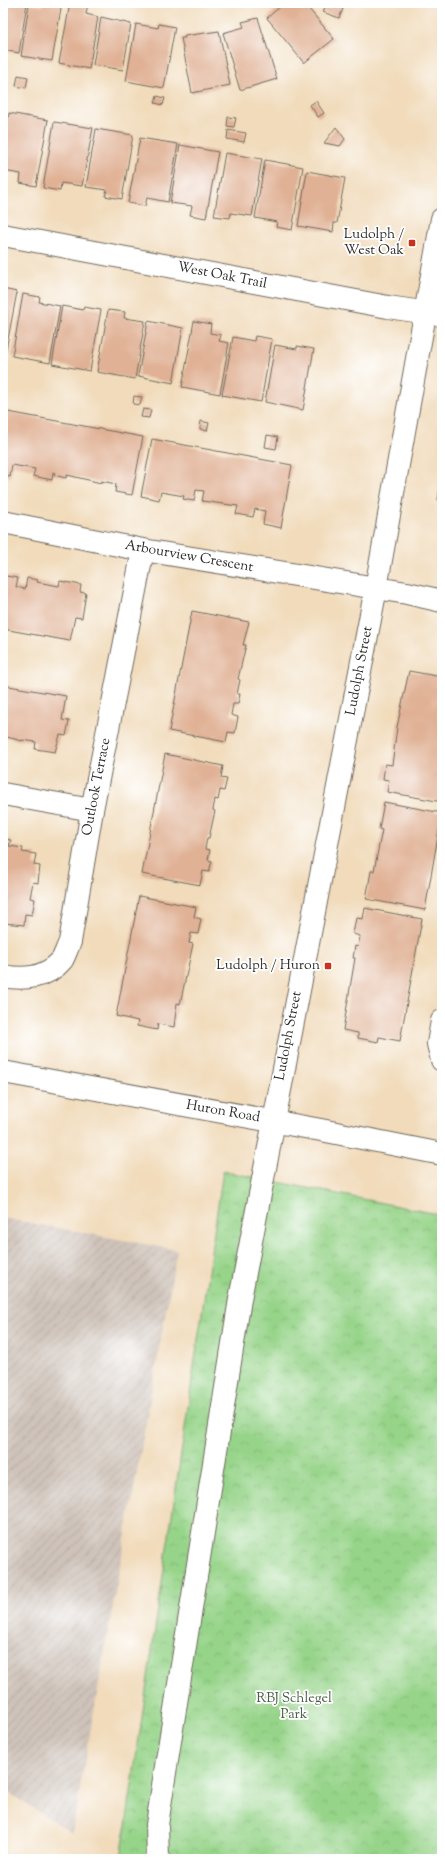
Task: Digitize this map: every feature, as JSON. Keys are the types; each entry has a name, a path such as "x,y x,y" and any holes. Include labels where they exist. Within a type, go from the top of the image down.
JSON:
{"street":[{"name":"Ludolph Street","path":"158,1859 157,1825 240,1299 376,588 433,313 442,219"},
{"name":"West Oak Trail","path":"3,235 380,305 433,313"},
{"name":"Arbourview Crescent","path":"3,522 143,550 376,588 442,601"},
{"name":"Outlook Terrace","path":"3,976 17,979 35,977 49,971 62,960 70,942 92,810 143,550"},
{"path":"3,794 92,810"},
{"path":"442,1021 438,1044 442,1060"},
{"name":"Huron Road","path":"3,1072 273,1121 442,1154"}],"shaded area":[{"path":"3,1218 177,1250 72,1833 3,1789"}],"green space":[{"name":"RBJ Schlegel Park","path":"223,1171 442,1215 442,1859 121,1859"}],"building":[{"path":"3,3 27,3 19,53 3,50"},
{"path":"43,3 62,3 52,61 21,56 29,4 43,6"},
{"path":"70,3 88,4 86,14 98,17 89,69 59,63"},
{"path":"282,3 304,3 334,39 304,63 267,18 283,4"},
{"path":"327,3 343,9 339,18 323,12"},
{"path":"101,17 131,24 123,70 93,65"},
{"path":"258,18 277,79 240,90 223,33 244,27 242,22"},
{"path":"136,24 158,28 159,24 175,27 164,88 126,81"},
{"path":"219,31 230,85 192,93 181,38 185,38 184,36"},
{"path":"18,75 28,77 26,88 16,86"},
{"path":"157,96 165,98 163,105 155,103"},
{"path":"316,101 324,113 318,117 310,105"},
{"path":"9,113 48,120 36,186 20,183 21,174 3,171 3,152"},
{"path":"228,117 236,118 234,127 227,126"},
{"path":"54,122 93,128 82,186 61,183 60,191 43,188"},
{"path":"336,127 345,139 340,146 324,143"},
{"path":"96,129 133,135 122,199 105,196 107,190 86,187"},
{"path":"228,130 246,133 244,142 227,139"},
{"path":"140,138 178,144 168,202 147,198 145,206 128,203"},
{"path":"180,145 218,152 206,218 190,215 192,206 170,203"},
{"path":"225,153 262,159 252,216 231,213 230,218 214,216"},
{"path":"265,160 303,167 292,230 276,227 277,222 255,218"},
{"path":"307,171 345,178 337,223 334,223 333,232 298,226"},
{"path":"3,289 17,292 5,355 3,354"},
{"path":"23,294 40,297 39,302 60,306 50,363 12,356"},
{"path":"62,306 83,310 84,307 101,310 90,371 52,364"},
{"path":"108,310 125,312 124,318 145,321 135,379 97,372"},
{"path":"148,321 183,328 173,383 138,376"},
{"path":"194,321 211,324 210,333 221,335 219,341 229,343 220,394 182,387"},
{"path":"255,336 272,339 261,402 222,395 233,337 254,341"},
{"path":"275,345 297,349 297,346 314,349 303,410 265,402"},
{"path":"134,396 142,397 140,405 133,404"},
{"path":"143,409 151,410 149,418 141,417"},
{"path":"3,411 143,437 132,495 115,492 116,484 101,481 101,483 67,475 66,478 54,475 55,473 53,472 52,480 33,476 35,469 12,465 10,477 3,475"},
{"path":"201,421 209,423 207,431 200,429"},
{"path":"267,435 278,437 276,449 265,447"},
{"path":"152,439 292,465 281,528 263,524 265,511 255,509 253,517 236,514 238,506 202,501 204,491 196,490 194,501 183,499 184,496 161,492 159,500 141,496"},
{"path":"440,486 442,487 442,500 438,500"},
{"path":"3,577 18,578 16,587 25,589 27,578 38,580 37,582 59,586 60,581 81,585 80,592 86,593 82,618 75,617 70,641 3,629"},
{"path":"192,611 249,622 243,645 246,645 238,679 240,680 237,694 240,694 238,704 233,704 231,715 238,717 235,733 228,732 226,742 169,731"},
{"path":"409,671 442,677 442,802 387,792 389,780 383,779 385,764 392,765 397,727"},
{"path":"3,685 66,696 62,720 69,721 66,736 60,735 55,752 35,749 36,742 22,741 3,736"},
{"path":"165,754 223,766 221,778 227,779 224,791 220,790 218,800 215,799 213,810 215,811 205,849 210,850 208,860 212,861 209,872 203,871 200,885 142,874"},
{"path":"384,802 442,813 425,910 366,899 371,871 374,871 382,830 379,829"},
{"path":"3,839 11,840 9,846 23,848 22,852 36,854 34,865 40,866 38,883 33,882 30,898 35,899 32,915 25,914 24,925 3,923"},
{"path":"139,896 196,907 194,917 201,919 198,934 191,933 189,943 193,944 180,1004 177,1003 174,1027 158,1024 157,1030 137,1026 138,1021 116,1016"},
{"path":"365,908 422,919 400,1041 379,1037 378,1042 358,1038 358,1033 343,1030 355,958 353,958 355,946 358,947 360,936 353,934 356,918 363,919"}],"place":[{"name":"Ludolph / West Oak","path":"412,243"},
{"name":"Ludolph / Huron","path":"328,966"}]}
